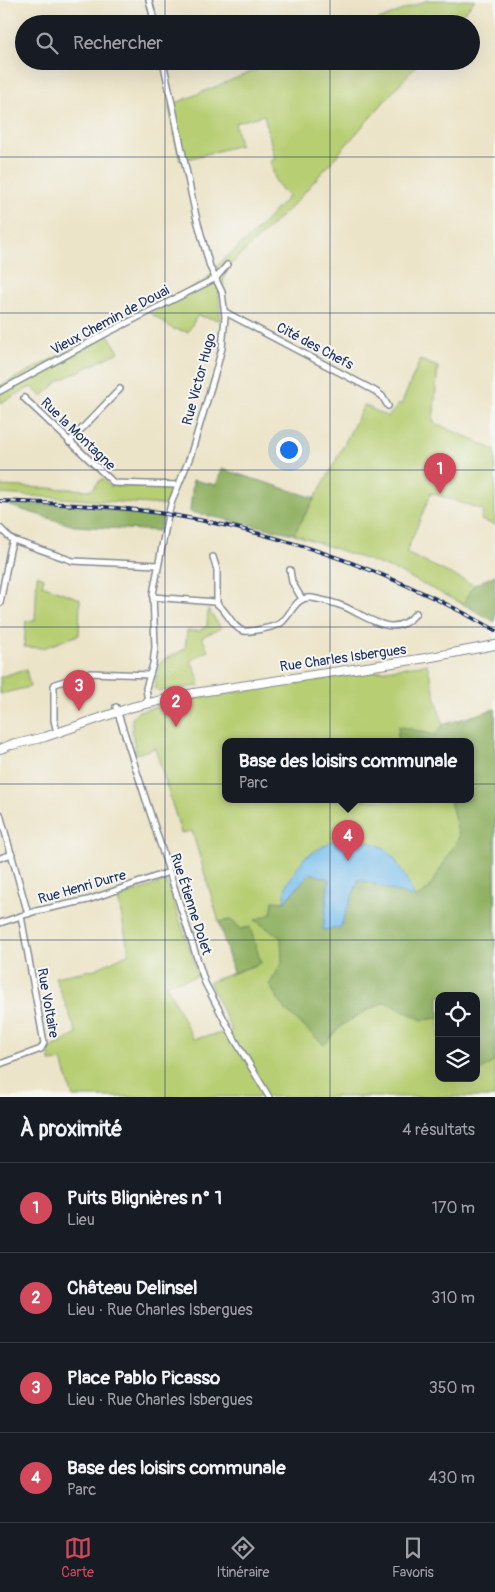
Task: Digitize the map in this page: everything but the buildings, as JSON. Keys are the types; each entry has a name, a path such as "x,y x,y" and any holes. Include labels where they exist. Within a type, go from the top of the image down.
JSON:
{"main road":[{"name":"Rue Charles Isbergues","path":"0,748 34,740 117,709 147,701 426,658 495,645"}],"street":[{"path":"150,0 152,15"},
{"name":"Rue Victor Hugo","path":"147,701 146,688 153,664 155,647 153,597 168,511 190,457 217,368 223,342 225,312 222,292 210,267 196,216 164,70"},
{"name":"Vieux Chemin de Douai","path":"0,391 105,334 216,278 227,264"},
{"name":"Cité des Chefs","path":"225,312 375,391 382,396 388,406"},
{"path":"69,442 120,389"},
{"name":"Rue la Montagne","path":"24,398 111,482 116,484 178,485"},
{"path":"0,528 14,540 73,561 158,565"},
{"path":"0,602 10,550 14,540"},
{"path":"213,557 216,570 217,603 236,627 241,630 246,631 278,625 302,599 314,599 339,605 386,626 406,623 416,613"},
{"path":"290,570 292,582 302,599"},
{"path":"153,597 217,603"},
{"path":"56,731 54,720 54,686 57,683 90,672 150,675"},
{"name":"Rue Étienne Dolet","path":"117,709 205,983 269,1097"},
{"path":"0,814 28,914"},
{"path":"0,858 12,854"},
{"name":"Rue Henri Durre","path":"0,923 20,916 88,900 169,872"},
{"name":"Rue Voltaire","path":"0,1064 43,1048 44,1043 20,916"}],"green space":[{"path":"427,0 475,0 462,15 391,15"},
{"path":"255,70 412,70 295,203 228,267 219,297 220,320 197,316 188,332 173,329 146,310 205,281 221,262 251,236 288,197 276,182 270,161 275,159 264,115 235,123 240,145 180,161 169,106"},
{"path":"106,331 119,352 59,381 42,396 31,387 0,403 0,386"},
{"path":"420,360 438,367 433,422 495,450 495,525 481,520 483,510 431,493 406,553 474,585 463,604 395,570 294,534 332,468 364,405 388,417 399,404 401,405"},
{"path":"222,469 315,498 294,534 190,512 193,480 216,485"},
{"path":"102,478 110,486 164,486 172,489 165,505 0,494 0,486 92,490"},
{"path":"10,504 64,504 163,516 159,531 74,526 10,506"},
{"path":"37,575 44,578 42,585 80,599 79,635 43,648 24,647 26,621 35,621"},
{"path":"495,575 495,622 463,604 474,585"},
{"path":"208,609 221,628 202,637 208,651 191,660 199,680 199,686 159,691 154,688 161,661 185,649 187,631 199,631 207,626"},
{"path":"427,664 443,725 495,709 495,1097 73,1097 62,1061 50,1062 49,1049 77,1034 55,977 96,969 129,953 118,898 166,881 198,976 166,984 193,1039 232,1031 209,982 261,963 241,929 231,920 219,922 192,831 181,833 155,748 137,754 132,734 132,718 139,711 196,698"},
{"path":"26,669 30,687 0,694 0,677"},
{"path":"495,709 495,1061 480,1071 480,992 435,992 435,1018 422,1020 385,1002 342,1025 324,1045 285,1010 269,985 282,963 281,938 255,920 271,914 273,901 284,902 310,873 329,879 323,930 340,927 359,879 415,898 428,890 459,837 451,803 474,803 474,738 398,738 399,726 435,735 443,725"},
{"path":"231,920 241,929 250,927 261,963 233,973 219,922"}],"water":[{"path":"349,838 374,843 387,850 399,866 415,898 359,879 340,928 323,930 329,879 310,873 284,902 286,885 304,858 335,839"}],"railway":[{"path":"0,501 86,505 137,510 184,517 276,538 322,552 410,587 453,607 495,630"}],"place":[{"name":"Puits Blignières n° 1","path":"440,494"},
{"name":"Place Pablo Picasso","path":"79,711"},
{"name":"Château Delinsel","path":"176,727"},
{"name":"Base des loisirs communale","path":"348,861"}]}
